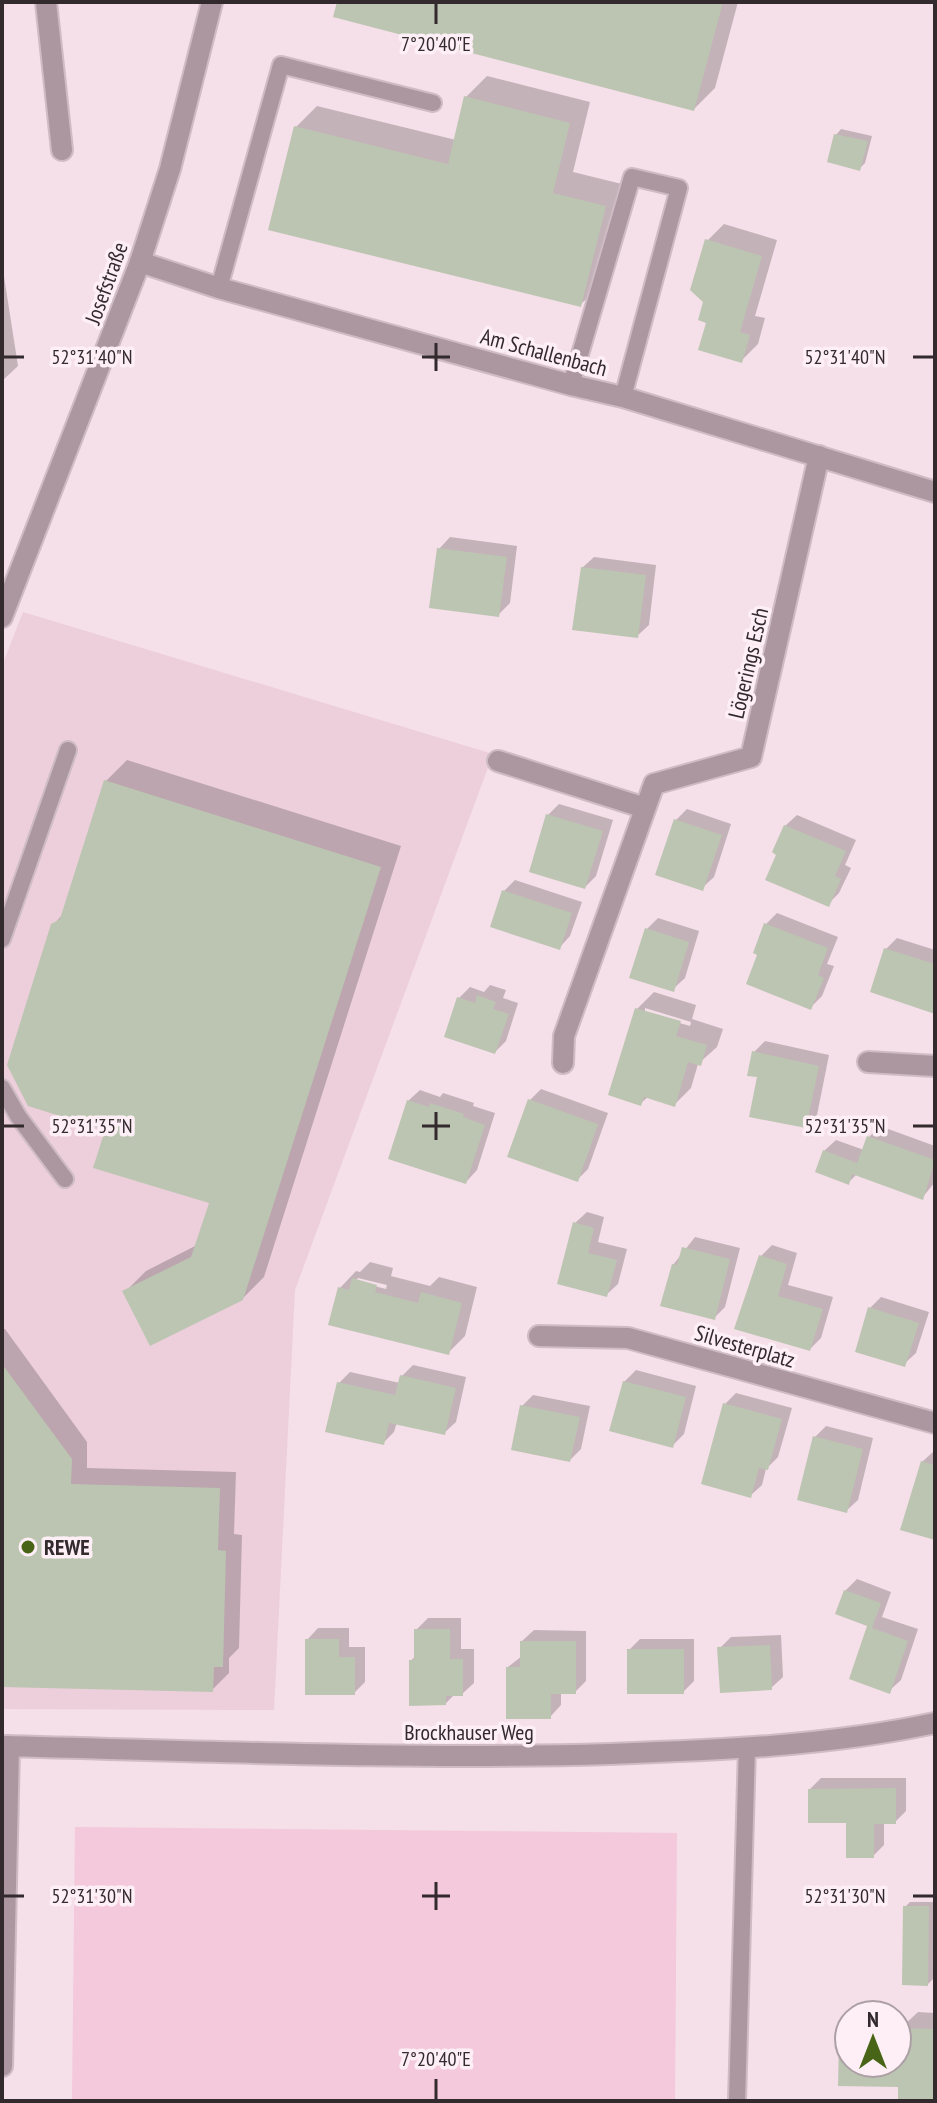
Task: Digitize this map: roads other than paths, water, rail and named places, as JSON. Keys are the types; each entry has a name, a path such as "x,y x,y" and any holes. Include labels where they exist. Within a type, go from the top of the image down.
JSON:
{"street":[{"path":"46,2 62,150"},
{"name":"Josefstraße","path":"3,612 140,262 170,169 212,2"},
{"name":"Am Schallenbach","path":"140,262 219,288 623,397 935,492"},
{"name":"Lögerings Esch","path":"563,1063 564,1036 654,784 751,757 819,456"},
{"path":"498,761 645,808"},
{"path":"868,1062 935,1066"},
{"name":"Silvesterplatz","path":"539,1336 628,1338 935,1423"},
{"name":"Brockhauser Weg","path":"6,1746 508,1757 747,1747 833,1740 935,1723"},
{"path":"2,2066 6,1746"}],"lane":[{"path":"219,288 281,65 433,103"},
{"path":"571,385 632,177 679,188 623,397"},
{"path":"2,939 68,750"},
{"path":"2,1088 18,1116 65,1179"},
{"path":"737,2101 747,1747"}],"place":[{"name":"REWE","path":"28,1547"}]}
